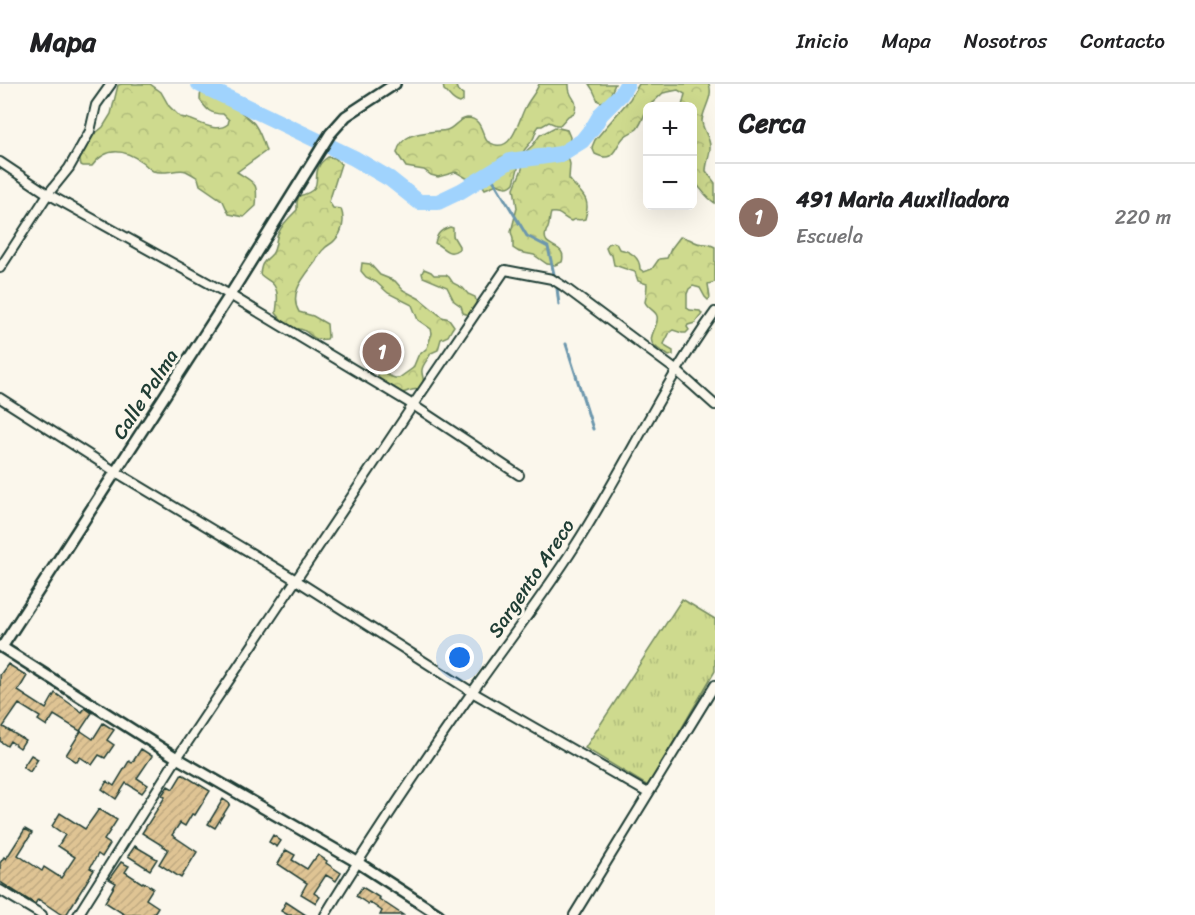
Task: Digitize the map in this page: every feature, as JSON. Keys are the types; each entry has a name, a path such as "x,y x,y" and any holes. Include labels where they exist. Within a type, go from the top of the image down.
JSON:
{"street":[{"path":"0,268 48,194 69,168 90,131 96,105 111,84"},
{"name":"Calle Palma","path":"1,648 230,295 330,134 346,116 394,84"},
{"path":"0,162 48,194 230,295 413,405 519,475"},
{"path":"78,915 177,758 505,270 552,279 563,286 677,371 715,405"},
{"name":"Sargento Areco","path":"325,915 357,862 472,692 576,545 677,371 715,312"},
{"path":"0,398 116,472 296,580 472,692 648,793"},
{"path":"1,648 177,758 357,862 440,915"},
{"path":"574,915 715,686"},
{"path":"0,890 42,915"}],"green space":[{"path":"150,84 161,92 169,106 180,117 217,128 228,124 229,120 223,114 207,109 200,100 202,89 208,85 214,86 228,95 242,113 254,123 266,151 237,172 254,184 257,192 256,206 244,217 229,214 223,201 200,185 198,178 183,170 153,171 129,154 109,153 92,166 81,165 79,157 91,137 103,127 111,114 118,85"},
{"path":"443,84 455,84 458,91 463,94 463,101 460,103 453,99 444,90"},
{"path":"539,84 569,84 570,93 576,104 574,113 560,125 549,122 539,126 523,153 514,183 508,187 497,184 485,189 481,183 456,172 438,177 431,175 424,170 406,167 397,153 403,141 413,135 447,130 467,118 476,120 487,141 495,145 502,145 515,132"},
{"path":"589,84 615,84 608,100 601,102 598,101"},
{"path":"639,84 709,84 710,93 702,121 710,144 706,171 715,183 715,203 697,185 697,102 683,102 685,94 678,90 663,93 653,102 643,102 643,118 637,129 624,137 610,156 602,157 595,154 592,147 595,140 630,99"},
{"path":"555,127 567,130 570,137 569,179 584,196 587,211 585,219 571,221 559,214 551,213 545,238 561,251 563,256 562,262 555,265 547,264 534,255 519,252 513,248 511,232 517,208 514,188 522,169 524,153 540,135"},
{"path":"328,157 335,158 341,164 329,202 333,208 341,209 342,225 338,237 321,252 299,285 295,298 299,312 313,316 327,324 327,339 317,339 306,331 284,326 276,313 275,286 260,274 263,264 274,252 278,234 297,210 299,196 314,189 318,169"},
{"path":"450,227 453,228 453,236 459,246 459,249 452,252 435,243 440,232"},
{"path":"680,237 715,247 715,282 708,284 710,298 708,300 700,288 693,286 689,289 687,308 700,311 702,314 695,323 688,325 689,330 686,333 673,330 670,332 664,344 673,351 673,355 669,356 657,348 652,341 657,316 645,302 647,284 638,281 635,272 614,265 612,255 606,248 608,244 616,243 619,249 627,251 636,258 640,269 644,272 652,269 659,259 667,258"},
{"path":"362,263 370,264 380,275 395,281 403,290 420,299 442,317 449,319 454,326 448,336 441,339 438,350 431,353 424,364 423,384 419,389 402,393 393,391 381,383 378,374 379,370 383,370 389,376 399,378 413,368 418,356 427,348 432,333 431,329 418,320 412,305 388,293 376,282 366,277 361,271"},
{"path":"424,269 434,275 446,275 453,283 475,297 475,307 472,312 463,313 461,306 454,301 447,287 423,277"},
{"path":"682,599 715,619 715,671 648,786 585,748"}],"building":[{"path":"8,664 27,676 18,691 46,709 55,693 82,712 85,708 92,713 80,731 54,715 47,726 38,720 40,717 19,704 3,727 25,740 20,748 10,741 7,746 0,741 0,675"},
{"path":"103,723 114,730 107,740 114,745 105,758 99,755 92,765 80,757 77,762 66,755 81,731 93,739"},
{"path":"141,749 152,756 137,778 148,785 142,793 126,783 116,799 102,789 107,781 114,786 129,761 132,763"},
{"path":"31,755 38,759 30,772 23,767"},
{"path":"182,774 210,791 195,815 192,814 185,826 180,823 172,835 197,852 181,878 159,864 168,849 142,833 165,797 162,795 168,786 173,789"},
{"path":"223,799 230,804 215,828 208,824"},
{"path":"99,809 117,820 104,840 110,844 102,857 98,854 90,868 94,870 66,915 62,915 38,899 35,904 0,882 0,863 4,857 6,859 25,829 32,833 18,855 42,871 44,867 61,878 75,857 58,846 65,835 52,826 60,813 85,829"},
{"path":"273,835 281,841 277,847 269,842"},
{"path":"135,846 157,859 150,870 128,856"},
{"path":"286,850 295,855 292,860 307,869 318,855 341,873 336,881 326,875 314,893 320,897 316,903 301,894 307,883 278,864"},
{"path":"121,862 129,866 125,872 153,888 146,899 158,907 153,915 125,915 105,902 116,883 109,879"},
{"path":"362,887 403,915 380,915 382,911 356,896"},
{"path":"286,902 306,915 288,915 281,911"}],"waterway":[{"path":"199,84 354,158 390,179 419,202 438,202 461,191 510,161 561,154 582,141 601,114 621,94 627,84"},
{"path":"489,173 527,236 548,247 559,305"},
{"path":"566,344 593,429"}],"place":[{"name":"491 Maria Auxiliadora","path":"382,352"}]}
